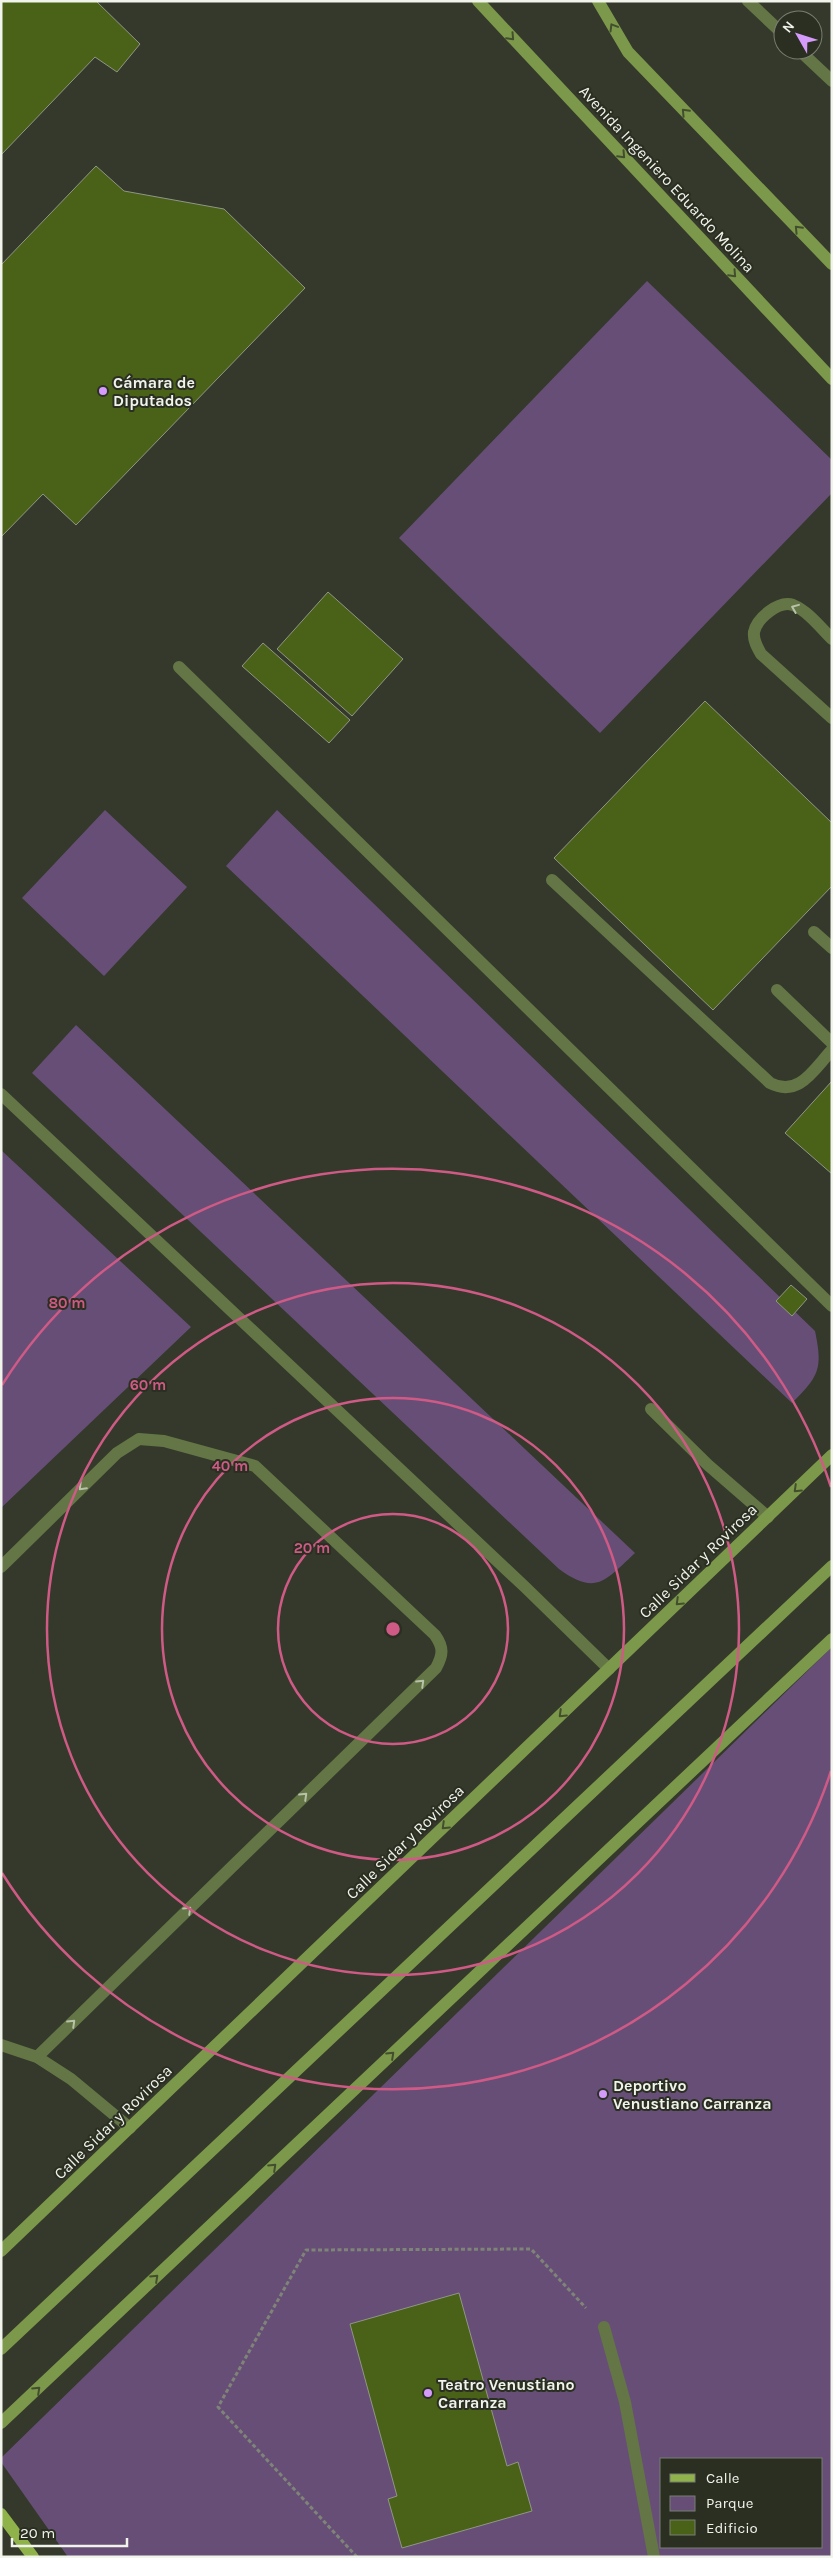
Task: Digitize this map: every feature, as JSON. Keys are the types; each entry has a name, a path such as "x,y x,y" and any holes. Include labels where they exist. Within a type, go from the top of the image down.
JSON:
{"main road":[{"path":"1,2514 33,2557"}],"street":[{"name":"Avenida Ingeniero Eduardo Molina","path":"478,1 832,379"},
{"path":"598,1 628,52 832,264"},
{"name":"Calle Sidar y Rovirosa","path":"1,2251 832,1455"},
{"path":"1,2349 832,1566"},
{"path":"1,2423 832,1640"}],"lane":[{"path":"748,1 773,25"},
{"path":"810,60 832,81"},
{"path":"832,639 802,611 792,605 780,605 770,611 760,620 754,631 755,643 761,654 832,718"},
{"path":"179,668 832,1306"},
{"path":"552,880 770,1084 780,1089 792,1088 802,1082 832,1050"},
{"path":"814,932 832,948"},
{"path":"777,990 832,1043"},
{"path":"1,1094 503,1566 609,1669"},
{"path":"651,1408 708,1465 768,1516"},
{"path":"1,1567 117,1453 139,1439 164,1441 255,1466 435,1635 442,1645 442,1658 436,1668 37,2058"},
{"path":"1,2045 37,2058 71,2079 130,2128"},
{"path":"604,2327 625,2402 654,2557"}],"path":[{"path":"357,2557 218,2407 306,2250 531,2249 604,2327"}],"green space":[{"path":"647,281 832,460 832,493 600,733 399,538"},
{"path":"105,810 187,887 104,976 22,898"},
{"path":"277,810 815,1331 819,1354 817,1371 808,1386 792,1403 226,866"},
{"path":"76,1025 635,1553 616,1571 600,1582 582,1582 559,1569 32,1073"},
{"path":"1,1150 191,1327 1,1508"},
{"name":"Deportivo Venustiano Carranza","path":"832,1647 832,2557 68,2557 1,2462 1,2458"}],"building":[{"path":"1,1 96,1 140,44 117,72 95,57 1,155"},
{"name":"Cámara de Diputados","path":"96,166 124,191 224,209 305,288 76,525 43,494 1,537 1,265"},
{"path":"328,592 403,659 352,716 277,649"},
{"path":"263,643 350,720 329,743 242,666"},
{"path":"705,701 832,823 832,886 713,1010 554,858"},
{"path":"832,1081 832,1174 785,1133"},
{"path":"791,1285 807,1299 792,1316 776,1301"},
{"name":"Teatro Venustiano Carranza","path":"459,2293 507,2466 518,2462 532,2511 402,2548 388,2499 397,2496 350,2324"}],"place":[{"name":"Cámara de Diputados","path":"103,391"},
{"name":"Deportivo Venustiano Carranza","path":"603,2094"},
{"name":"Teatro Venustiano Carranza","path":"428,2393"}]}
